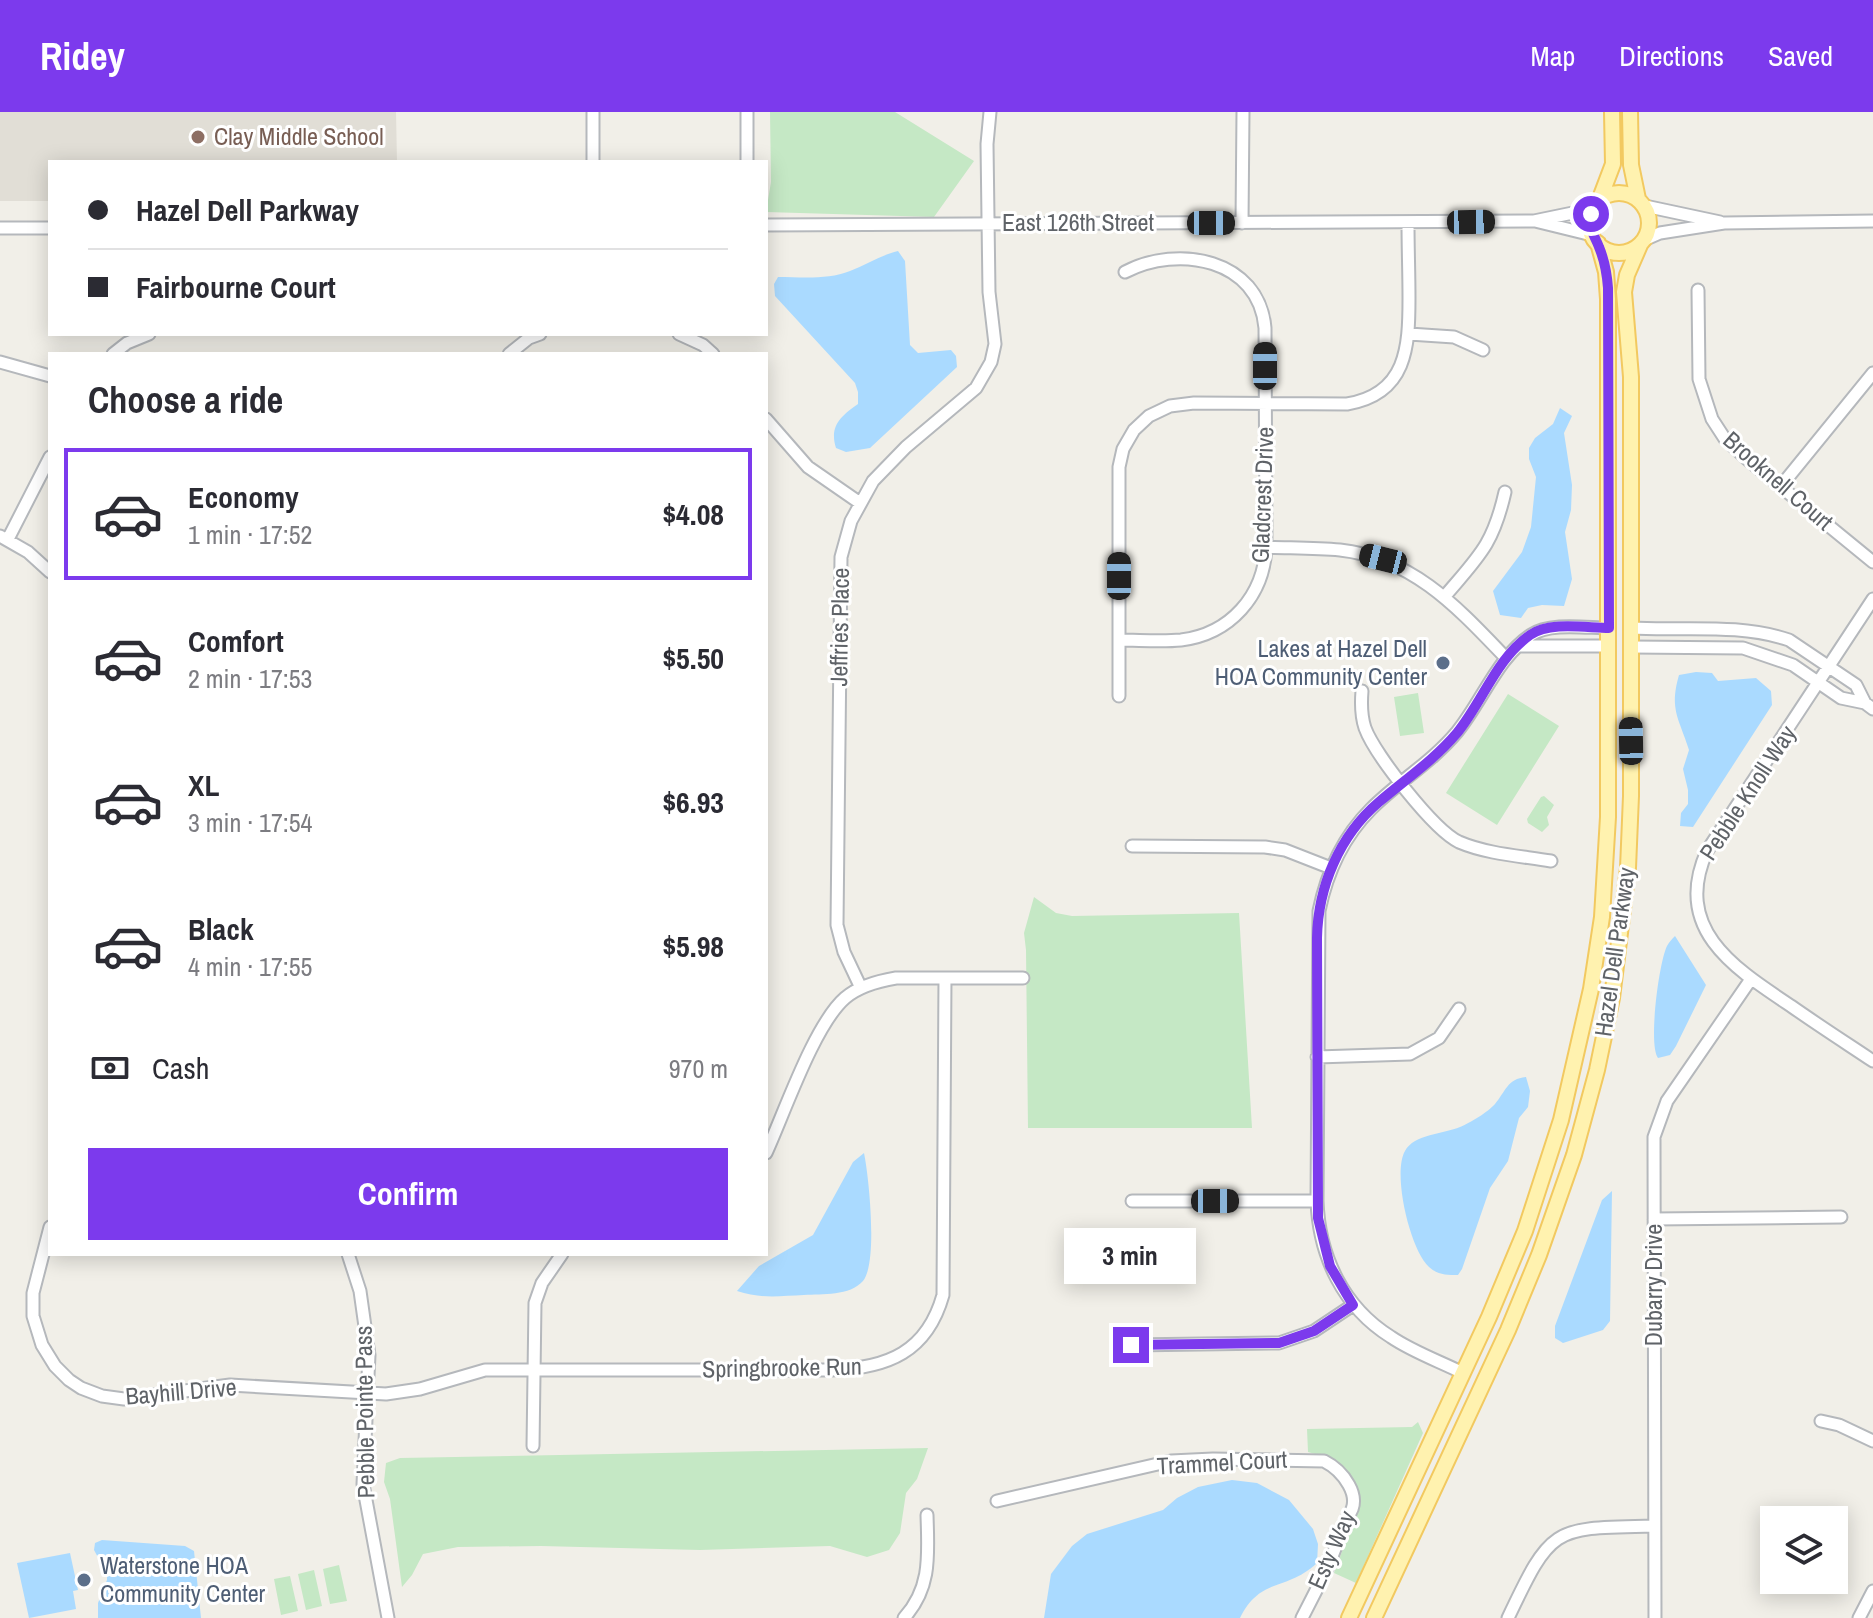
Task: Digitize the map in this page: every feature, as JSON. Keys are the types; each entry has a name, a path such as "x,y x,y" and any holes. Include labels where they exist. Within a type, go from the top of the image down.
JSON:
{"main road":[{"path":"1612,112 1613,164 1589,219 1595,239 1607,250 1618,252 1630,251 1642,242 1649,226 1631,165 1630,112"},
{"path":"1596,205 1618,193 1641,202"},
{"name":"Hazel Dell Parkway","path":"1349,1618 1498,1297 1533,1210 1561,1120 1582,1033 1602,917 1609,780 1608,288 1595,239"},
{"name":"Hazel Dell Parkway","path":"1374,1618 1527,1286 1555,1216 1583,1125 1612,998 1626,883 1631,796 1631,377 1624,292 1627,275 1642,242"}],"street":[{"path":"593,112 593,160"},
{"path":"747,112 747,160"},
{"name":"Jeffries Place","path":"861,988 844,952 837,925 841,557 851,521 885,466 976,388 991,362 995,344 989,292 987,144 990,112"},
{"path":"1242,223 1243,112"},
{"path":"1641,202 1724,223"},
{"name":"East 126th Street","path":"768,225 1534,221 1596,205"},
{"name":"East 126th Street","path":"1534,221 1595,239"},
{"path":"1642,242 1671,231 1724,223 1873,221"},
{"path":"1119,696 1119,467 1130,435 1149,416 1170,406 1347,404 1364,400 1383,388 1400,369 1408,348 1408,223"},
{"path":"0,228 48,228"},
{"name":"Gladcrest Drive","path":"1119,640 1184,639 1220,627 1238,614 1253,595 1263,569 1266,547 1264,319 1255,292 1223,265 1195,260 1153,261 1125,272"},
{"name":"Brooknell Court","path":"1698,290 1699,379 1707,409 1725,439 1873,562"},
{"path":"1409,334 1454,337 1483,350"},
{"path":"116,352 144,336"},
{"path":"512,352 534,336"},
{"path":"683,336 711,352"},
{"path":"0,362 48,375"},
{"path":"1781,486 1873,373"},
{"path":"768,421 808,467 860,503"},
{"path":"48,460 4,537 28,552 48,570"},
{"path":"1445,596 1487,546 1495,530 1505,492"},
{"path":"1266,547 1342,550 1383,559 1420,577 1445,596 1506,658"},
{"name":"Pebble Knoll Way","path":"1873,599 1707,851 1698,875 1699,910 1708,937 1727,960 1873,1061"},
{"path":"1463,1373 1390,1337 1353,1305 1335,1277 1325,1251 1317,1201 1317,927 1321,898 1339,852 1364,817 1422,768 1456,733 1506,658 1529,636 1545,630 1609,628"},
{"path":"1631,628 1737,630 1776,635 1789,640 1856,685 1869,706"},
{"path":"1519,646 1609,646"},
{"path":"1631,647 1743,648 1793,665 1841,698 1869,706"},
{"path":"1362,691 1363,720 1367,732 1441,829 1462,843 1551,861"},
{"path":"1132,846 1265,847 1285,850 1331,868"},
{"path":"768,1149 825,1022 843,999 861,988 896,978 1023,978"},
{"name":"Springbrooke Run","path":"367,1393 403,1393 475,1371 856,1369 892,1360 922,1337 934,1322 943,1295 945,978"},
{"name":"Dubarry Drive","path":"1655,1618 1654,1137 1667,1101 1755,982"},
{"path":"1317,1057 1410,1054 1439,1038 1459,1009"},
{"path":"1132,1201 1317,1201"},
{"path":"1654,1219 1841,1217"},
{"name":"Bayhill Drive","path":"48,1235 33,1293 33,1316 42,1345 55,1366 81,1388 102,1396 124,1399 230,1385 367,1393"},
{"name":"Pebble Pointe Pass","path":"349,1256 357,1273 368,1337 363,1484 388,1618"},
{"path":"533,1446 535,1303 542,1283 561,1256"},
{"path":"1131,1345 1279,1343 1314,1331 1353,1305"},
{"path":"1821,1421 1839,1425 1873,1441"},
{"name":"Trammel Court","path":"997,1501 1126,1470 1183,1460 1313,1459 1330,1465 1347,1482"},
{"name":"Esty Way","path":"1302,1618 1352,1511 1354,1501 1347,1482"},
{"path":"904,1618 917,1603 928,1574 927,1515"},
{"path":"1508,1618 1537,1559 1558,1538 1574,1530 1591,1527 1654,1526"},
{"path":"1859,1618 1873,1591"}],"shaded area":[{"name":"Clay Middle School","path":"0,112 396,112 397,160 48,160 48,201 0,201"}],"green space":[{"path":"770,112 895,112 974,161 934,217 768,212"},
{"path":"1418,693 1424,733 1400,736 1394,697"},
{"path":"1508,694 1559,726 1497,825 1446,793"},
{"path":"1544,796 1554,805 1547,817 1549,825 1542,832 1527,819"},
{"path":"1034,897 1056,913 1072,916 1239,913 1252,1128 1028,1128 1024,933"},
{"path":"1418,1422 1423,1433 1356,1583 1334,1573 1356,1514 1355,1481 1336,1460 1308,1452 1307,1429 1412,1427"},
{"path":"928,1448 917,1479 906,1493 900,1533 889,1550 867,1557 830,1546 700,1550 458,1547 423,1554 402,1587 390,1499 384,1482 386,1463 400,1458"},
{"path":"339,1565 347,1601 330,1604 323,1569"},
{"path":"314,1570 322,1606 306,1610 298,1574"},
{"path":"290,1576 298,1611 281,1615 274,1579"}],"water":[{"path":"898,251 905,261 910,345 918,353 951,350 956,356 957,367 870,448 846,452 836,448 834,434 842,417 858,404 855,383 775,296 774,284 778,277 842,274"},
{"path":"1560,408 1572,416 1564,433 1572,485 1571,510 1565,532 1572,579 1564,606 1528,608 1521,618 1500,615 1493,591 1522,552 1531,527 1536,477 1529,459 1529,448 1535,438 1553,424"},
{"path":"1712,673 1718,681 1756,678 1771,691 1772,705 1693,827 1680,826 1681,813 1688,804 1683,769 1689,750 1676,714 1675,697 1679,675"},
{"path":"1675,936 1706,985 1676,1046 1670,1055 1658,1058 1654,1021 1658,985 1664,955"},
{"path":"1526,1077 1530,1091 1528,1107 1519,1118 1508,1161 1490,1188 1462,1269 1458,1275 1436,1272 1422,1258 1415,1245 1405,1211 1401,1176 1405,1151 1415,1141 1474,1120 1492,1107 1511,1083"},
{"path":"864,1153 871,1239 868,1271 863,1281 843,1292 827,1294 770,1296 737,1291 759,1266 813,1235 853,1162"},
{"path":"1612,1191 1610,1321 1603,1330 1563,1343 1555,1338 1555,1326 1602,1200"},
{"path":"1232,1480 1257,1483 1289,1500 1313,1529 1318,1544 1317,1563 1295,1578 1265,1590 1248,1605 1240,1618 1044,1618 1051,1574 1072,1546 1087,1534 1163,1510 1198,1487"},
{"path":"102,1540 185,1546 194,1551 201,1618 98,1618 98,1603 107,1574 94,1550 95,1543"},
{"path":"70,1553 78,1590 73,1591 76,1609 29,1618 17,1563"}],"place":[{"name":"Clay Middle School","path":"198,137"},
{"name":"Lakes at Hazel Dell HOA Community Center","path":"1443,663"},
{"name":"Waterstone HOA Community Center","path":"84,1580"}],"route":[{"path":"1131,1345 1279,1343 1314,1331 1353,1305 1330,1266 1318,1218 1317,938 1321,898 1331,868 1351,833 1378,803 1422,768 1456,733 1512,651 1537,631 1609,628 1608,288 1605,265 1590,230 1591,214"}]}
